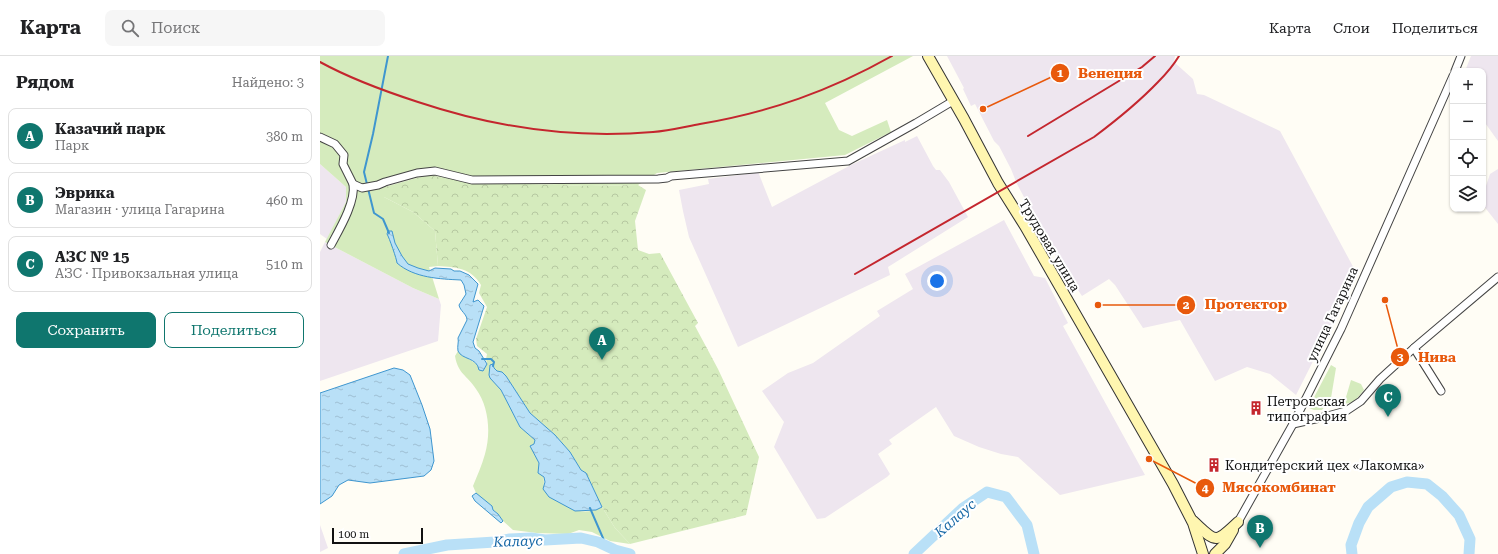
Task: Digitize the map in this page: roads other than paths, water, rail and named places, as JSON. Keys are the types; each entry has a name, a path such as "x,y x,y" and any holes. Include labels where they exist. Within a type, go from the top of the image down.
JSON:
{"main road":[{"name":"Трудовая улица","path":"928,56 998,182 1138,420 1191,519 1204,554"},
{"path":"1191,519 1210,537 1218,538 1227,533 1238,522"},
{"name":"улица Гагарина","path":"1215,554 1225,544 1238,522"},
{"path":"1222,554 1225,544"}],"street":[{"path":"1456,68 1461,56"},
{"name":"улица Гагарина","path":"1238,522 1293,424 1357,295 1450,83"},
{"path":"353,184 362,188 378,185 417,173 435,171 472,180 658,179 671,176 848,161 953,101"},
{"path":"320,137 335,144 344,155 343,164 353,184 354,190 331,245"},
{"path":"1293,424 1346,410 1361,401 1380,379 1414,348 1498,277"},
{"path":"1414,348 1441,391"}],"water":[{"path":"388,231 392,231 395,243 408,264 429,271 435,268 460,271 469,275 478,284 473,302 478,300 484,306 473,342 475,348 479,351 487,364 483,371 479,370 478,366 473,361 460,354 458,351 458,338 467,320 459,305 466,294 461,280 428,277 411,272 404,268 397,263 387,234"},
{"path":"493,364 497,371 502,372 506,376 530,413 555,435 570,452 581,470 586,473 602,507 596,510 575,511 549,497 543,489 545,482 544,477 538,473 539,463 530,446 534,444 535,440 520,427 501,390 490,378 490,365"},
{"path":"394,368 403,370 410,375 422,405 430,429 434,461 431,470 424,476 370,483 348,480 339,485 332,496 320,504 320,393"},
{"path":"476,493 492,506 493,510 503,521 501,523 475,501 472,496"}],"waterway":[{"path":"388,56 364,172 374,213 383,219 389,233"},
{"path":"482,359 491,359 494,362 493,366"},
{"name":"Калаус","path":"1352,554 1351,545 1359,523 1368,507 1391,487 1407,482 1427,484 1442,496 1459,515 1470,539 1469,554"},
{"name":"Калаус","path":"914,554 963,508 987,492 1006,497 1027,525 1034,554"},
{"path":"590,508 606,545"},
{"name":"Калаус","path":"404,554 447,545 531,538 545,540 581,538 598,542 615,550 630,554"}],"railway":[{"path":"320,62 380,89 446,111 475,118 534,129 593,134 623,134 670,130 751,113 799,99 822,90 846,80 892,56"},
{"path":"1028,136 1142,67 1155,56"},
{"path":"855,274 1094,137 1143,97 1167,73 1179,56"}],"place":[{"name":"Венеция","path":"983,109"},
{"name":"Нива","path":"1385,300"},
{"name":"Протектор","path":"1098,305"},
{"name":"Казачий парк","path":"602,360"},
{"name":"Петровская типография","path":"1256,408"},
{"name":"АЗС № 15","path":"1388,417"},
{"name":"Мясокомбинат","path":"1149,459"},
{"name":"Кондитерский цех «Лакомка»","path":"1214,465"},
{"name":"Эврика","path":"1260,548"}]}
